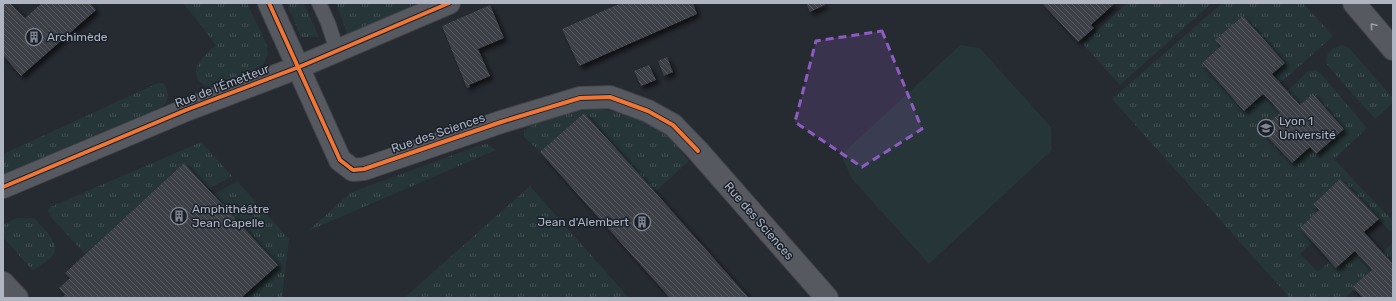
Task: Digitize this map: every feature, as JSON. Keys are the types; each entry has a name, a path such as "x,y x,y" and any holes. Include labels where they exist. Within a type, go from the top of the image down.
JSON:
{"street":[{"name":"Rue des Sciences","path":"270,3 340,160 352,170 364,169 501,122 580,98 610,97 648,111 673,125 698,151 827,298"},
{"name":"Rue de l'Émetteur","path":"3,187 186,110 298,67 449,3"},
{"path":"1354,3 1393,49"},
{"path":"3,283 16,298"}],"lane":[{"path":"319,3 328,23 337,50"}],"highlighted area":[{"path":"882,31 922,129 862,167 795,122 816,41"}],"green space":[{"path":"183,3 247,3 266,43 268,54 263,65 221,86 206,86 201,83 196,75 196,70 205,55 216,45"},
{"path":"286,3 304,3 319,37 301,37"},
{"path":"336,3 416,3 349,39"},
{"path":"1127,3 1212,3 1120,85 1083,44"},
{"path":"1222,3 1303,3 1333,36 1280,83 1272,74 1285,63 1243,16 1216,40 1221,46 1202,63 1244,111 1263,94 1280,113 1261,130 1291,163 1310,147 1316,153 1344,129 1314,94 1300,105 1287,91 1308,71 1315,70 1321,74 1367,128 1334,159 1393,221 1393,229 1390,231 1340,179 1313,203 1319,210 1300,228 1313,242 1300,254 1318,272 1330,261 1336,268 1355,251 1372,270 1353,287 1355,289 1344,298 1290,298 1112,99"},
{"path":"960,45 980,48 1051,127 1052,150 929,264 852,179 841,155"},
{"path":"1342,45 1349,48 1393,98 1393,104 1375,119 1326,62 1329,52"},
{"path":"158,83 163,83 166,87 168,98 164,105 157,111 3,176 3,154"},
{"path":"593,108 633,116 654,125 668,137 689,161 655,192 584,113 540,152 524,137 524,130 540,122 567,113"},
{"path":"201,142 232,176 209,189 184,163 85,254 50,216 48,210 50,207"},
{"path":"487,144 496,150 308,231 350,193 477,146"},
{"path":"237,181 289,239 282,298 241,298 213,195"},
{"path":"530,186 629,298 404,298"},
{"path":"16,218 34,218 49,235 54,245 55,250 53,255 33,271 3,237 3,225"},
{"path":"1393,242 1393,263 1392,263 1383,252"}],"building":[{"name":"Archimède","path":"3,3 10,3 25,18 42,3 90,3 96,10 21,76 3,55"},
{"path":"621,3 693,3 697,14 579,66 562,29"},
{"path":"806,3 824,3 825,5 810,12"},
{"path":"1042,3 1115,3 1091,25 1094,28 1078,42"},
{"path":"490,5 504,38 478,49 490,76 469,85 470,87 467,88 442,26"},
{"path":"1243,16 1285,63 1272,74 1300,105 1313,94 1344,129 1316,154 1310,147 1292,163 1261,130 1280,113 1272,103 1263,94 1244,111 1202,63 1221,46 1215,40"},
{"path":"667,57 673,72 664,76 658,61"},
{"path":"649,65 656,80 641,86 634,71"},
{"name":"Jean d'Alembert","path":"584,113 749,298 670,298 540,152"},
{"name":"Amphithéâtre Jean Capelle","path":"184,163 278,265 241,298 61,298 65,295 59,288 70,278 65,273"},
{"path":"1340,179 1379,219 1364,232 1393,264 1393,298 1363,298 1352,287 1372,270 1368,265 1355,251 1336,268 1300,228 1319,210 1313,204"}],"cycle path":[{"path":"269,3 340,160 353,170 364,169 501,122 580,98 610,97 648,111 673,125 698,151"},
{"path":"3,187 186,110 299,67 449,3"}],"place":[{"name":"Archimède","path":"34,37"},
{"name":"Lyon 1 Université","path":"1266,128"},
{"name":"Amphithéâtre Jean Capelle","path":"179,216"},
{"name":"Jean d'Alembert","path":"642,222"}]}
